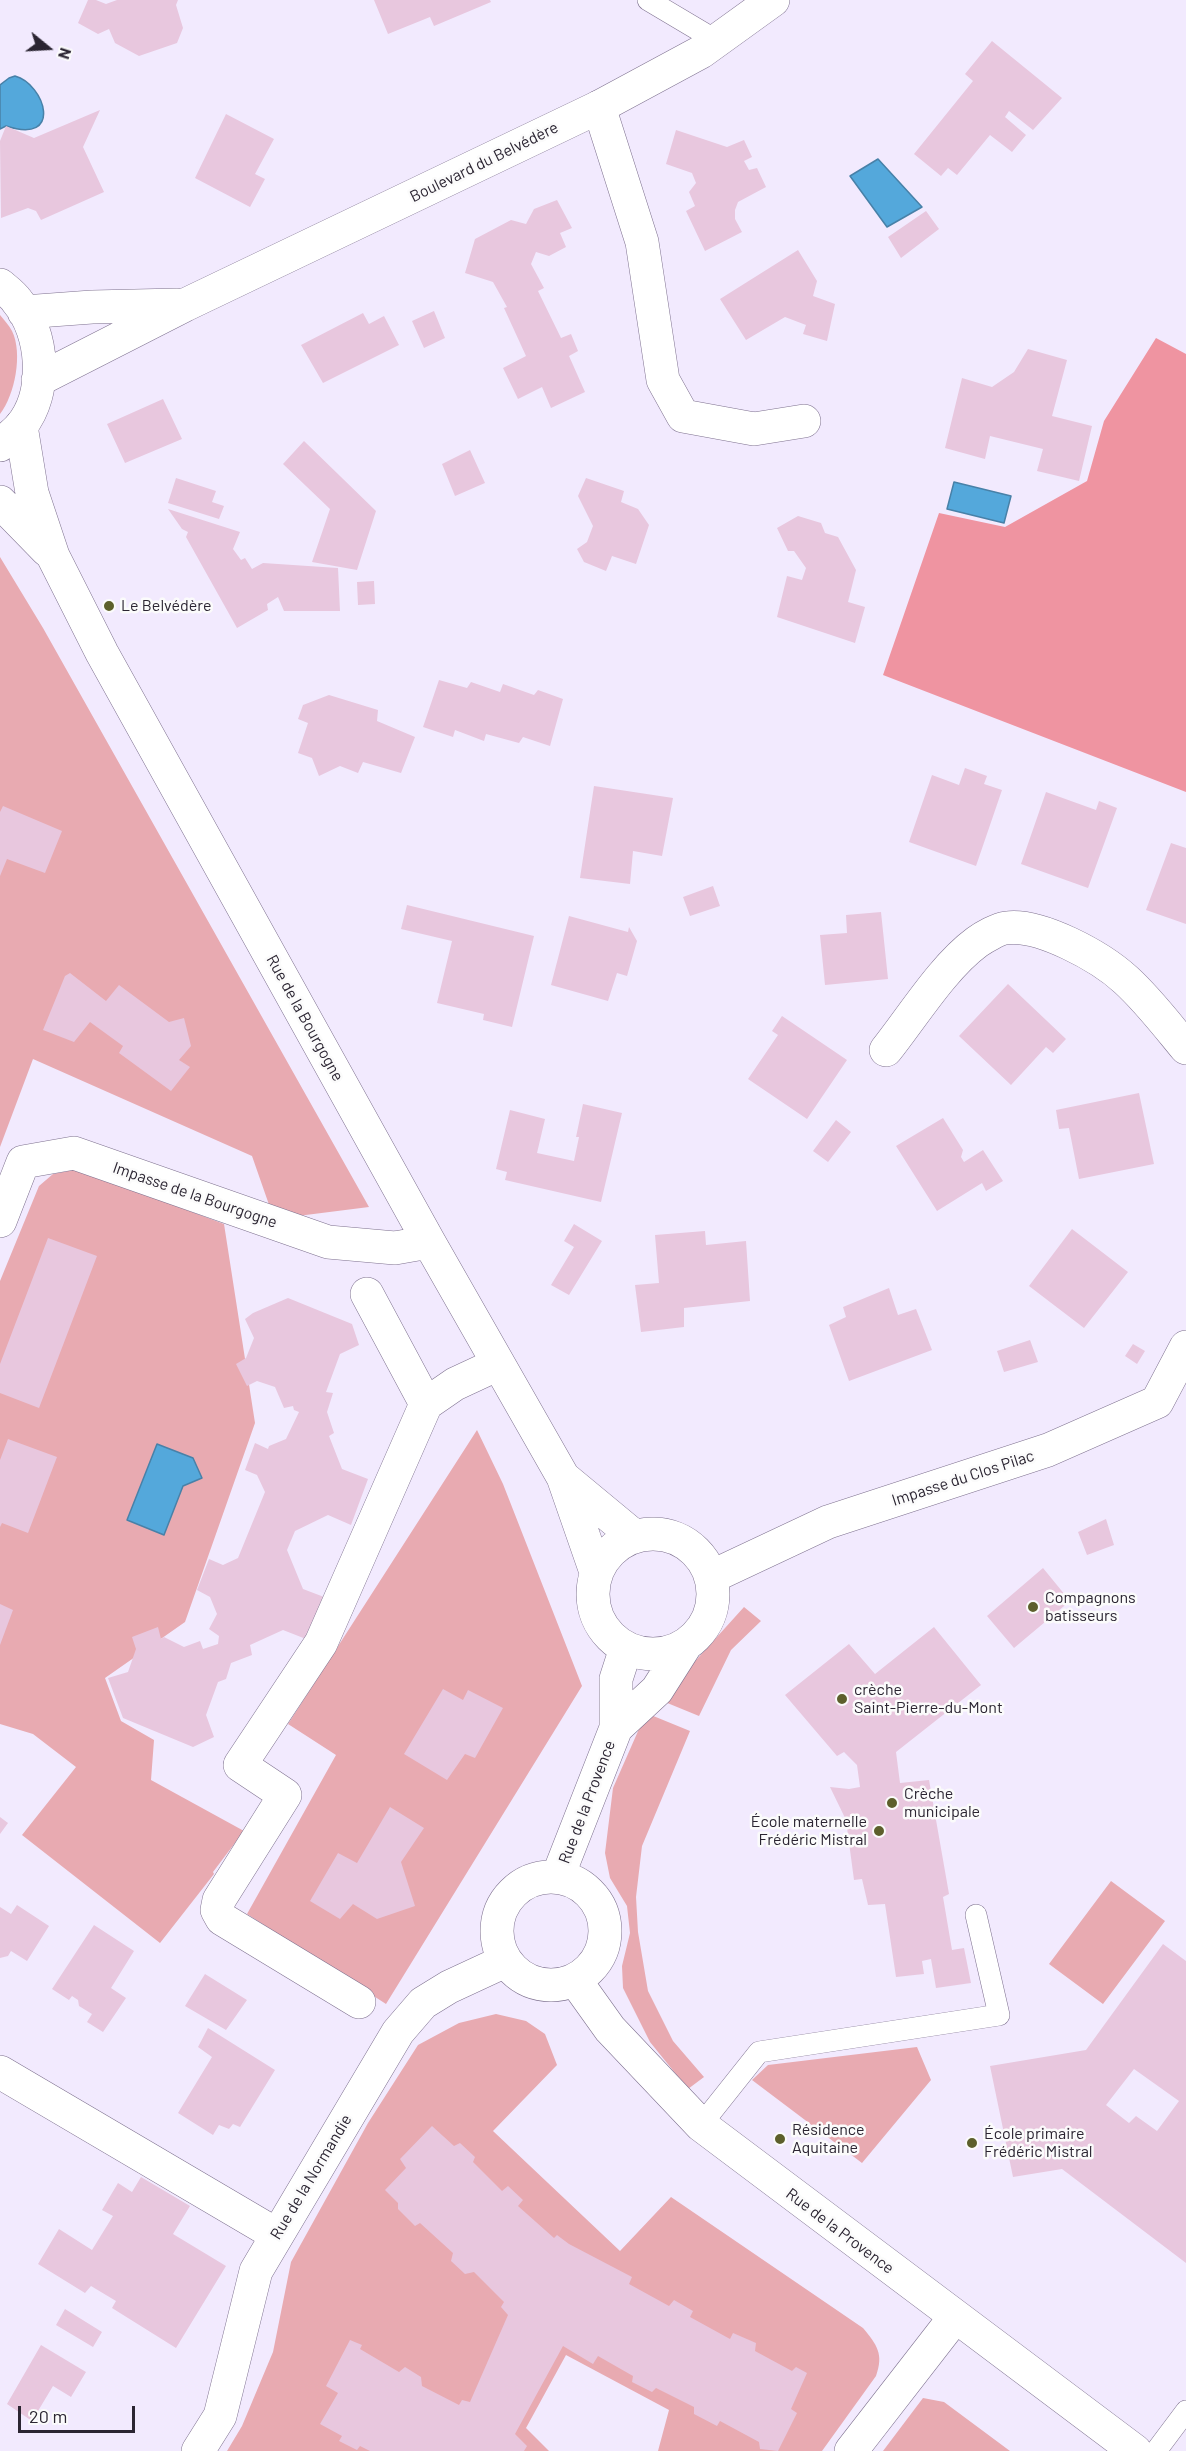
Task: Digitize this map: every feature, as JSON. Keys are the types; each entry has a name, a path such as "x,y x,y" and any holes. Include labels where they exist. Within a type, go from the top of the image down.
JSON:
{"street":[{"name":"Boulevard du Belvédère","path":"38,380 185,304 599,107 693,57 773,0"},
{"path":"599,107 642,242 663,380 683,416 754,429 804,421"},
{"path":"0,285 18,301 34,330 40,362 36,394 11,435"},
{"name":"Boulevard du Belvédère","path":"24,312 185,304"},
{"name":"Rue de la Bourgogne","path":"11,435 53,556 102,653 429,1242 563,1477 597,1572"},
{"name":"Rue de la Bourgogne","path":"0,502 53,556"},
{"path":"886,1050 956,960 979,941 1005,928 1034,931 1056,938 1103,962 1139,993 1186,1048"},
{"name":"Impasse de la Bourgogne","path":"0,1221 23,1162 74,1153 328,1242 395,1248 429,1242"},
{"path":"367,1294 426,1404"},
{"name":"Impasse du Clos Pilac","path":"711,1577 828,1522 1048,1450 1157,1402 1186,1347"},
{"path":"359,2002 222,1918 217,1911 219,1900 285,1795 240,1765 321,1643 426,1404 455,1384 498,1364"},
{"name":"Rue de la Bourgogne","path":"563,1477 634,1536"},
{"path":"661,1533 687,1543 700,1555 711,1577 714,1589 710,1615 698,1635 685,1646 666,1653 646,1654 626,1648 611,1638 600,1624 594,1607 592,1589 597,1572 612,1550 634,1536 661,1533"},
{"name":"Rue de la Provence","path":"616,1728 657,1690 685,1646"},
{"name":"Rue de la Provence","path":"558,1876 616,1728 616,1679 626,1648"},
{"path":"558,1876 574,1881 588,1891 599,1905 604,1922 604,1939 599,1956 589,1970 575,1980 560,1985 544,1986 516,1973 505,1961 498,1945 496,1927 500,1910 509,1894 523,1883 540,1877 558,1876"},
{"name":"Rue de la Normandie","path":"198,2451 220,2416 255,2271 398,2032 423,2003 448,1987 505,1961"},
{"name":"Rue de la Provence","path":"575,1980 610,2029 701,2125 1135,2451"},
{"path":"0,2072 277,2235"},
{"path":"851,2451 955,2317"}],"lane":[{"path":"648,0 717,41"},
{"path":"701,2125 759,2052 999,2015 976,1916"},
{"path":"1156,2451 1186,2411"}],"shaded area":[{"path":"0,315 12,331 17,362 10,396 0,414"},
{"path":"1156,338 1186,354 1186,792 883,675 939,513 1005,527 1087,481 1104,421"},
{"path":"0,557 43,628 369,1207 274,1219 252,1156 33,1059 0,1147"},
{"path":"78,1169 224,1224 255,1423 185,1622 105,1678 121,1721 154,1740 151,1780 244,1831 213,1872 214,1874 160,1943 22,1835 76,1767 33,1734 0,1724 0,1281 39,1186 53,1174"},
{"path":"477,1430 503,1484 582,1686 386,2004 247,1914 336,1755 288,1724"},
{"path":"744,1607 761,1621 731,1650 699,1716 660,1700"},
{"path":"646,1713 690,1731 642,1846 636,1897 638,1932 648,1991 673,2041 704,2077 688,2089 650,2042 623,1988 622,1966 630,1933 627,1906 610,1878 605,1853 613,1788"},
{"path":"1111,1881 1165,1921 1103,2004 1049,1964"},
{"path":"496,2014 526,2021 545,2034 557,2065 493,2131 620,2251 671,2197 863,2328 872,2340 879,2356 876,2376 822,2451 658,2451 669,2410 566,2355 526,2428 549,2451 227,2451 242,2426 273,2352 291,2262 368,2123 418,2045 459,2023"},
{"path":"917,2047 931,2080 862,2163 752,2080 768,2065"},
{"path":"923,2398 944,2402 1010,2451 883,2451"}],"water":[{"path":"15,76 26,81 41,100 44,111 42,121 36,127 24,130 6,126 0,129 0,85"},
{"path":"878,159 922,207 887,227 850,176"},
{"path":"954,482 1011,496 1004,523 947,509"},
{"path":"157,1444 193,1458 202,1478 183,1486 164,1535 127,1520"}],"building":[{"path":"88,0 106,4 117,0 178,0 176,5 183,28 177,43 139,56 115,43 109,29 98,34 78,23"},
{"path":"374,0 490,0 491,2 434,26 430,17 388,34"},
{"path":"992,41 1062,98 1033,130 1009,111 1005,117 1026,135 1012,152 990,135 957,175 948,168 941,176 914,154 973,81 965,74"},
{"path":"100,110 83,147 104,192 41,220 36,211 28,208 1,218 0,141 6,126 34,138"},
{"path":"226,114 274,139 255,174 265,179 250,207 195,178"},
{"path":"676,130 727,147 744,140 752,157 744,161 749,170 757,168 766,187 738,202 735,219 742,232 705,251 686,211 695,206 689,192 696,183 692,173 666,164"},
{"path":"557,200 572,228 560,233 566,247 549,256 536,252 531,264 544,288 538,291 561,338 571,334 578,351 569,356 585,392 551,408 542,387 518,399 503,368 526,356 504,308 507,307 493,282 465,273 475,239 511,220 526,224 534,209"},
{"path":"926,211 939,229 901,258 888,237"},
{"path":"798,250 817,281 813,296 835,304 827,341 803,334 806,325 785,317 746,340 720,299"},
{"path":"434,311 445,338 424,348 412,321"},
{"path":"363,313 369,324 384,316 399,345 323,383 301,345"},
{"path":"1028,349 1067,360 1052,416 1092,426 1079,481 1037,471 1043,449 990,436 985,459 945,448 962,378 992,387 1014,372"},
{"path":"163,399 182,439 125,463 107,424"},
{"path":"304,441 376,511 357,570 312,562 330,509 283,464"},
{"path":"470,450 485,483 455,496 442,464"},
{"path":"176,478 216,491 212,502 224,506 219,519 168,503"},
{"path":"586,478 624,491 621,502 638,509 649,525 636,564 612,556 606,571 584,562 577,549 587,542 593,526 578,496"},
{"path":"168,509 240,532 233,549 241,560 245,558 252,569 263,563 338,568 340,611 284,611 278,597 267,604 268,610 237,628 186,537 188,532 182,529"},
{"path":"798,516 821,523 825,533 838,537 856,570 848,602 865,607 855,643 777,617 787,576 802,580 806,568 794,551 788,551 777,528"},
{"path":"374,581 375,604 358,605 357,582"},
{"path":"439,680 467,688 471,682 500,692 503,684 534,695 538,690 563,699 550,746 523,737 519,743 486,734 484,741 455,730 453,737 423,727"},
{"path":"329,695 378,710 377,721 415,737 401,773 363,762 358,773 340,766 319,776 312,758 298,753 308,723 298,719 303,705"},
{"path":"965,768 987,776 984,784 1002,790 976,866 909,842 932,775 959,785"},
{"path":"594,786 673,798 662,856 633,851 630,884 580,878"},
{"path":"1046,792 1096,810 1099,801 1117,808 1088,888 1021,864"},
{"path":"3,806 62,831 45,873 7,859 0,876 0,812"},
{"path":"1171,843 1186,848 1186,924 1146,910"},
{"path":"713,886 720,906 690,916 683,897"},
{"path":"407,905 534,936 512,1027 483,1020 484,1014 437,1003 452,941 401,929"},
{"path":"881,912 888,979 825,985 820,935 847,933 846,915"},
{"path":"569,916 628,932 629,927 637,941 627,976 617,973 608,1001 551,985"},
{"path":"70,973 106,1001 119,985 169,1022 184,1018 191,1046 179,1060 190,1067 171,1091 119,1053 123,1046 90,1022 74,1042 43,1030 65,976"},
{"path":"1008,984 1066,1039 1053,1053 1046,1047 1011,1085 959,1036"},
{"path":"782,1016 847,1060 807,1119 748,1079 778,1035 772,1031"},
{"path":"1139,1093 1154,1164 1079,1179 1069,1128 1059,1129 1056,1110"},
{"path":"583,1104 622,1113 601,1202 505,1180 507,1172 496,1169 510,1110 545,1119 537,1153 574,1161"},
{"path":"943,1118 963,1150 961,1157 964,1162 983,1150 1003,1181 986,1191 982,1183 937,1211 896,1146"},
{"path":"836,1120 851,1132 828,1162 813,1151"},
{"path":"574,1224 602,1241 569,1295 551,1285 574,1247 564,1241"},
{"path":"1072,1229 1128,1272 1084,1328 1029,1286"},
{"path":"705,1231 706,1245 746,1241 750,1301 684,1308 684,1327 641,1332 635,1285 659,1283 655,1235"},
{"path":"48,1238 97,1256 39,1408 0,1393 0,1364"},
{"path":"889,1288 898,1315 916,1309 932,1350 849,1381 829,1325 846,1317 843,1307"},
{"path":"288,1298 352,1324 359,1345 340,1354 326,1392 333,1393 327,1412 334,1433 329,1436 342,1469 368,1479 351,1525 328,1515 295,1531 287,1550 303,1589 324,1597 306,1639 283,1630 250,1645 252,1655 231,1663 226,1679 218,1682 206,1715 214,1737 193,1747 123,1718 108,1678 128,1672 136,1649 132,1637 158,1627 161,1639 164,1637 184,1647 200,1641 203,1649 218,1644 219,1636 209,1629 217,1614 210,1597 197,1590 209,1559 223,1565 238,1558 265,1492 257,1475 245,1470 255,1443 268,1449 269,1446 286,1439 299,1412 294,1410 293,1406 284,1408 275,1387 257,1381 247,1386 236,1364 246,1358 254,1338 245,1319 253,1313"},
{"path":"1030,1340 1038,1362 1004,1372 997,1351"},
{"path":"1133,1344 1145,1351 1137,1364 1125,1356"},
{"path":"8,1439 57,1457 28,1533 2,1523 0,1527 0,1460"},
{"path":"1106,1519 1114,1545 1087,1555 1078,1532"},
{"path":"1043,1568 1070,1601 1014,1648 987,1616"},
{"path":"0,1604 13,1610 0,1645"},
{"name":"Crèche municipale","path":"934,1627 981,1685 896,1752 900,1783 929,1780 949,1894 943,1897 952,1950 964,1948 971,1983 936,1988 931,1959 922,1961 924,1974 896,1977 885,1904 868,1905 862,1879 854,1880 846,1820 830,1787 849,1789 860,1787 857,1765 844,1752 837,1756 785,1695 849,1644 875,1674"},
{"path":"443,1689 463,1700 468,1690 503,1708 475,1758 465,1754 447,1780 404,1754"},
{"path":"390,1807 424,1828 401,1862 415,1906 377,1919 353,1904 340,1919 310,1901 338,1853 357,1863"},
{"path":"0,1817 8,1823 0,1834"},
{"path":"17,1905 49,1926 27,1961 11,1951 8,1956 0,1958 0,1907 11,1914"},
{"path":"94,1925 134,1951 111,1988 126,1998 103,2032 87,2022 92,2014 79,2006 78,2000 72,1996 69,2000 52,1989"},
{"path":"1163,1944 1186,1961 1186,2263 1062,2169 1013,2177 990,2066 1086,2050","holes":["1134,2069 1179,2101 1157,2131 1136,2116 1129,2123 1106,2105"]},
{"path":"205,1974 247,2000 226,2030 185,2006"},
{"path":"208,2028 275,2070 240,2127 233,2124 229,2129 219,2125 213,2135 178,2113 212,2057 198,2047"},
{"path":"432,2126 454,2146 460,2143 475,2157 473,2162 502,2191 508,2186 523,2200 518,2206 554,2238 557,2235 569,2244 632,2277 629,2284 669,2306 674,2300 693,2311 690,2317 730,2339 733,2333 756,2343 755,2351 792,2371 796,2367 807,2373 791,2409 797,2413 778,2451 760,2449 759,2442 720,2421 717,2426 694,2414 694,2407 656,2388 652,2392 632,2382 633,2376 598,2356 593,2364 563,2346 515,2434 527,2446 524,2451 370,2451 360,2446 357,2450 339,2441 342,2436 320,2424 338,2393 326,2386 350,2340 362,2345 360,2349 399,2372 405,2367 421,2377 422,2386 459,2405 462,2400 470,2402 508,2315 501,2307 504,2302 474,2272 465,2274 451,2261 453,2253 420,2223 415,2226 398,2209 398,2203 385,2190 406,2168 400,2159"},
{"path":"141,2177 190,2206 173,2234 226,2266 176,2348 112,2308 116,2301 91,2286 85,2293 38,2264 59,2229 92,2250 113,2216 102,2210 118,2183 132,2192"},
{"path":"65,2309 102,2332 93,2347 56,2325"},
{"path":"41,2345 86,2372 71,2397 53,2386 32,2421 7,2404"}],"place":[{"name":"Le Belvédère","path":"109,606"},
{"name":"Compagnons batisseurs","path":"1033,1607"},
{"name":"crèche Saint-Pierre-du-Mont","path":"842,1699"},
{"name":"Crèche municipale","path":"892,1803"},
{"name":"École maternelle Frédéric Mistral","path":"879,1831"},
{"name":"Résidence Aquitaine","path":"780,2139"},
{"name":"École primaire Frédéric Mistral","path":"972,2143"}]}
